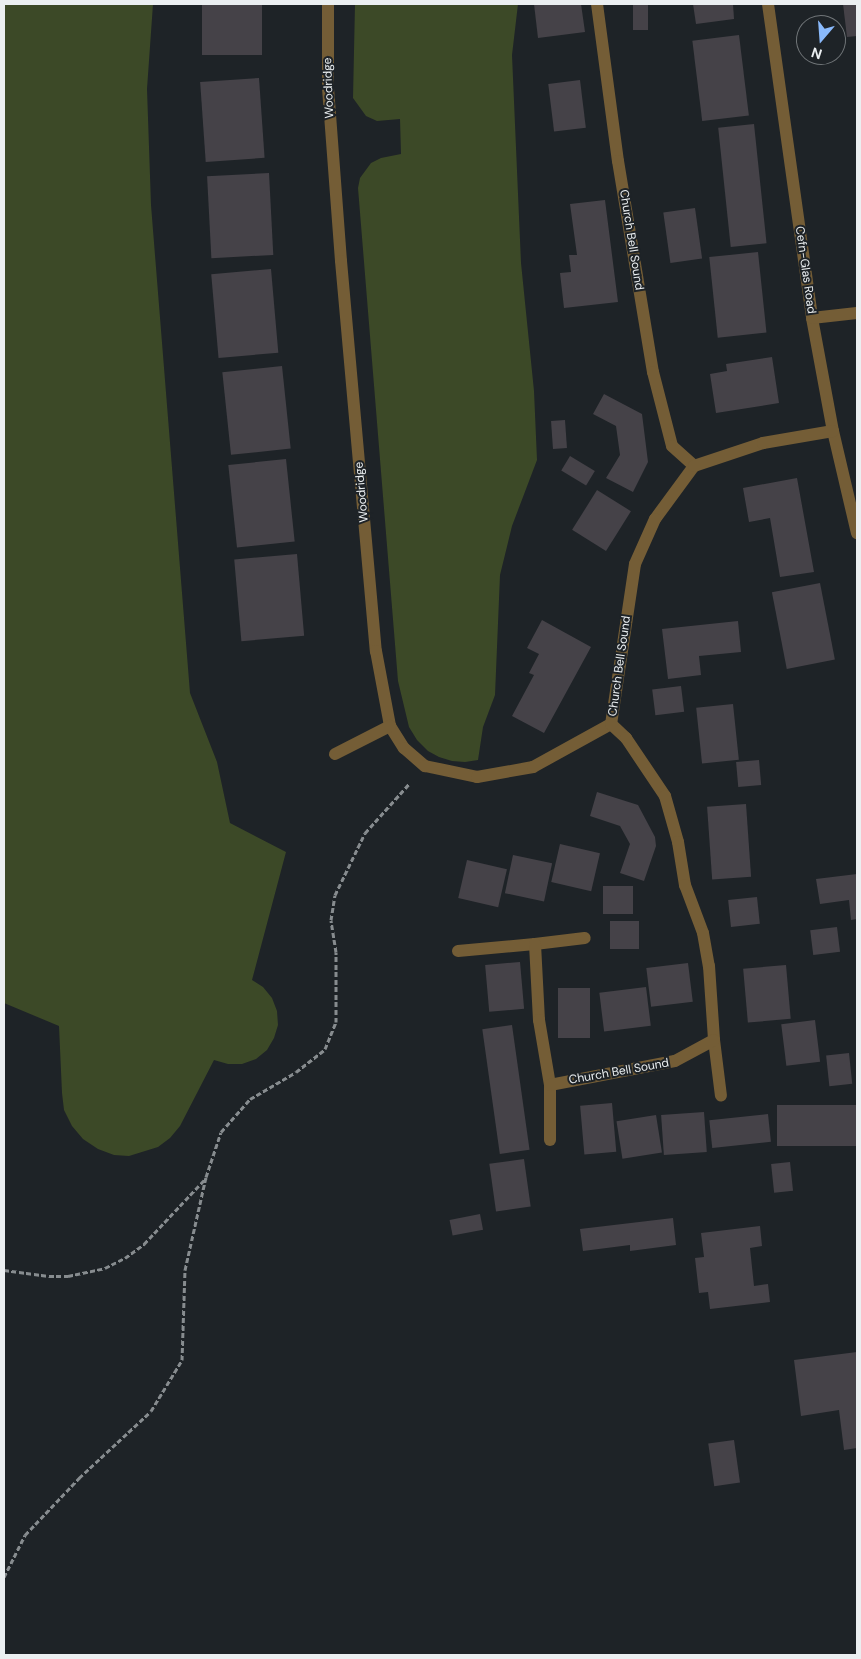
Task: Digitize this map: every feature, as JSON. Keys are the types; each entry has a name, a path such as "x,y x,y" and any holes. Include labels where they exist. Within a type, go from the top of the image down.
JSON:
{"street":[{"name":"Woodridge","path":"328,4 328,88 341,261 376,651 390,726 404,748 425,766 477,776 506,773 534,767 611,724"},
{"name":"Church Bell Sound","path":"597,4 618,161 653,372 672,446 694,466 655,519 635,564 611,724 626,738 666,796 678,842 685,885 703,933 709,966 714,1040 721,1096"},
{"name":"Cefn-Glas Road","path":"768,4 812,318 834,431 857,533"},
{"path":"812,318 857,313"},
{"path":"694,466 763,443 834,431"},
{"path":"335,754 390,726"},
{"path":"458,951 585,938"},
{"path":"535,944 539,1020 550,1085 550,1140"},
{"name":"Church Bell Sound","path":"550,1085 675,1061 714,1040"}],"path":[{"path":"4,1576 26,1535 79,1478 151,1411 182,1360 185,1270 206,1178 221,1132 250,1099 296,1072 326,1049 336,1022 336,952 331,920 335,895 365,833 425,766"},
{"path":"4,1270 49,1276 68,1276 105,1268 125,1258 144,1244 206,1178"}],"green space":[{"path":"4,4 153,4 147,89 151,205 190,693 217,762 230,823 286,852 252,980 263,987 272,998 277,1011 278,1025 274,1038 267,1050 256,1059 242,1064 228,1064 214,1060 180,1126 170,1138 158,1147 129,1156 114,1155 98,1149 83,1139 72,1126 64,1110 59,1026 4,1003"},
{"path":"355,4 518,4 512,55 521,263 534,391 537,460 512,526 500,575 495,695 483,727 478,760 452,761 428,751 417,740 409,727 398,681 358,188 360,178 371,163 381,158 401,154 400,119 377,121 366,116 353,98"}],"building":[{"path":"202,4 262,4 262,55 202,55"},
{"path":"534,4 581,4 585,32 538,38"},
{"path":"633,4 648,4 648,30 633,30"},
{"path":"693,4 733,4 734,19 696,24"},
{"path":"843,4 857,4 857,36 847,37 846,15 844,15"},
{"path":"739,35 749,115 702,121 692,41"},
{"path":"259,78 265,158 206,162 200,82"},
{"path":"580,80 586,128 554,132 548,84"},
{"path":"754,124 767,243 731,247 718,128"},
{"path":"269,173 273,255 211,258 207,176"},
{"path":"605,200 618,302 564,308 560,273 571,272 569,255 577,255 570,204"},
{"path":"695,208 702,259 670,263 663,212"},
{"path":"758,252 766,333 718,338 709,257"},
{"path":"271,269 278,353 219,358 211,274"},
{"path":"772,357 779,403 716,413 710,374 727,371 726,364"},
{"path":"282,366 291,449 231,455 222,372"},
{"path":"604,394 642,414 648,462 633,492 606,478 620,455 616,426 593,414"},
{"path":"565,420 567,448 553,449 551,421"},
{"path":"570,456 595,471 586,486 561,471"},
{"path":"286,459 295,542 237,548 228,465"},
{"path":"797,478 814,572 780,577 770,518 749,522 743,488"},
{"path":"597,490 631,511 606,551 572,530"},
{"path":"297,554 304,636 241,641 234,559"},
{"path":"820,583 835,660 787,669 772,592"},
{"path":"542,620 591,647 544,733 512,716 534,675 529,673 539,654 527,648"},
{"path":"738,621 741,652 699,656 701,675 668,679 662,629"},
{"path":"681,686 684,712 655,715 652,690"},
{"path":"733,704 739,760 702,764 696,708"},
{"path":"759,760 761,785 738,787 736,762"},
{"path":"597,792 638,805 655,837 656,846 644,881 620,873 630,844 620,826 590,816"},
{"path":"746,804 751,877 712,880 707,807"},
{"path":"560,844 600,853 591,891 551,882"},
{"path":"513,855 552,863 544,901 505,893"},
{"path":"467,860 507,869 498,907 458,898"},
{"path":"857,874 857,919 851,920 849,900 820,904 816,879"},
{"path":"603,886 633,886 633,914 603,914"},
{"path":"757,897 760,924 731,927 728,900"},
{"path":"610,921 639,921 639,949 610,949"},
{"path":"837,927 840,952 813,955 810,930"},
{"path":"520,962 524,1009 489,1012 485,965"},
{"path":"688,963 693,1002 651,1007 646,968"},
{"path":"786,965 791,1019 748,1023 743,969"},
{"path":"646,987 651,1026 604,1031 599,993"},
{"path":"558,988 590,988 590,1038 558,1038"},
{"path":"815,1020 820,1062 786,1066 781,1024"},
{"path":"512,1025 530,1150 500,1154 482,1029"},
{"path":"849,1053 852,1084 829,1086 826,1055"},
{"path":"612,1103 616,1152 584,1155 580,1106"},
{"path":"777,1105 857,1105 857,1146 777,1146"},
{"path":"704,1112 707,1152 664,1155 661,1115"},
{"path":"768,1114 771,1142 712,1148 709,1120"},
{"path":"656,1115 662,1153 622,1159 616,1121"},
{"path":"524,1159 531,1207 496,1211 489,1164"},
{"path":"790,1162 793,1191 774,1193 771,1164"},
{"path":"480,1214 483,1230 453,1236 450,1220"},
{"path":"673,1218 676,1245 630,1251 630,1245 583,1251 580,1229"},
{"path":"760,1226 762,1246 750,1248 754,1286 768,1284 770,1302 710,1309 708,1292 699,1293 695,1258 704,1257 701,1233"},
{"path":"857,1352 857,1448 844,1450 839,1410 801,1416 794,1360"},
{"path":"734,1440 740,1483 714,1486 708,1444"}]}
